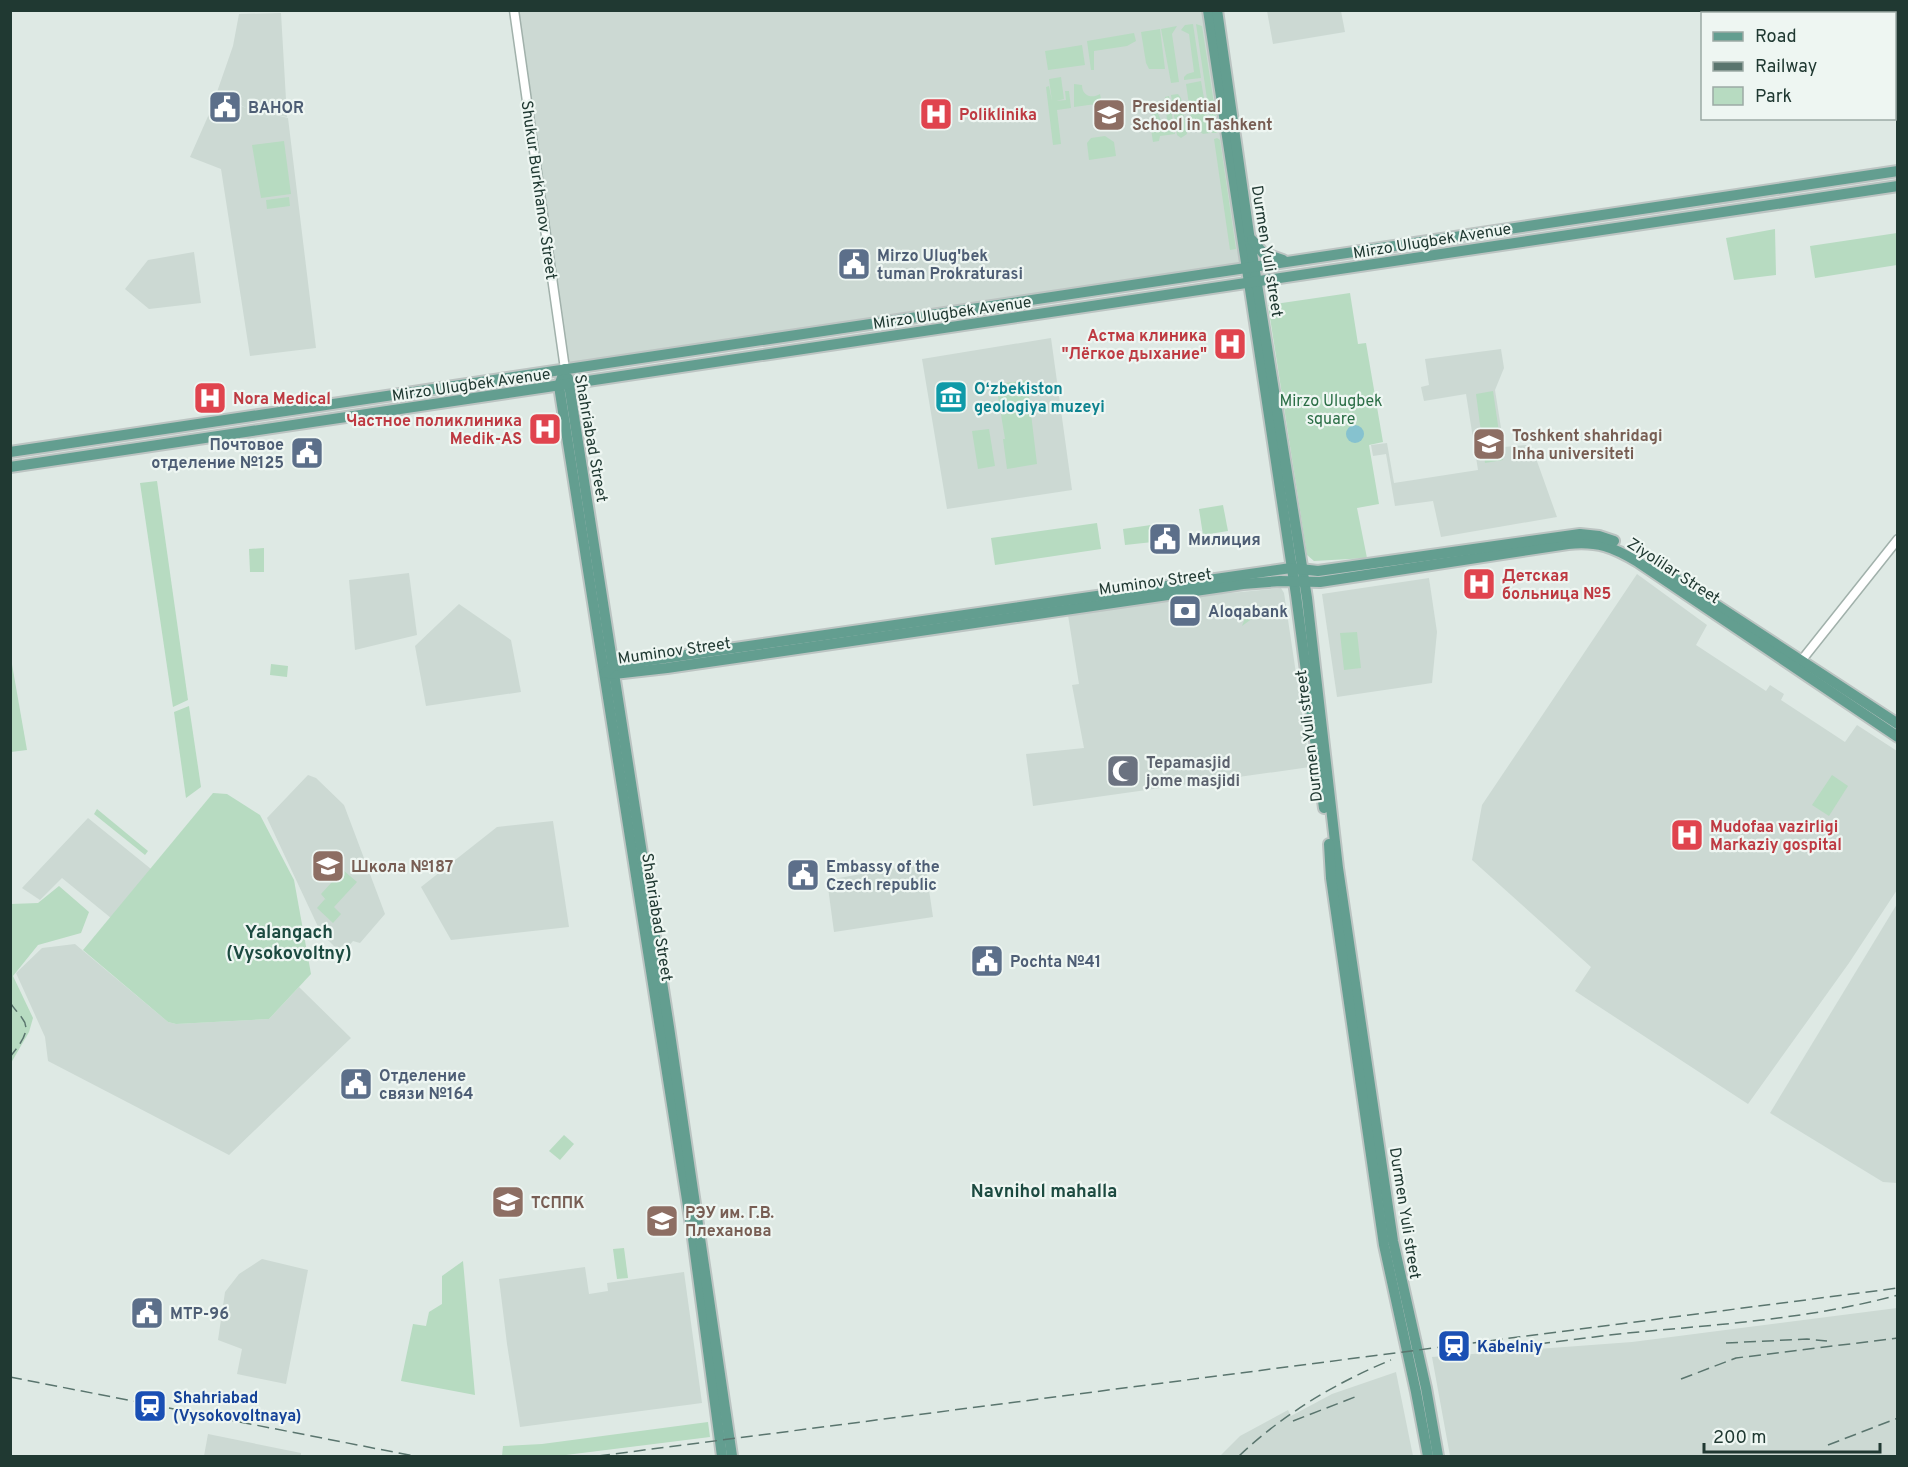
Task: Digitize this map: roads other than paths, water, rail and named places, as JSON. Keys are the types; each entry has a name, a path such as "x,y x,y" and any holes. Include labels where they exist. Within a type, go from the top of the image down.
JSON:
{"main road":[{"name":"Durmen Yuli street","path":"1208,10 1299,582 1331,878 1393,1241 1426,1388 1438,1456"},
{"name":"Durmen Yuli street","path":"1217,10 1249,234 1250,267"},
{"name":"Mirzo Ulugbek Avenue","path":"10,452 1898,171"},
{"name":"Mirzo Ulugbek Avenue","path":"10,467 1898,186"},
{"path":"1759,191 1762,206"},
{"path":"1249,234 1256,247 1263,253 1290,261"},
{"path":"992,305 994,321"},
{"path":"818,331 820,347"},
{"name":"Shahriabad Street","path":"565,369 564,385 667,1016 732,1456"},
{"path":"99,438 101,454"},
{"name":"Ziyolilar Street","path":"1297,569 1318,571 1567,536 1592,535 1611,539 1626,547 1898,737"},
{"name":"Ziyolilar Street","path":"1299,582 1568,544 1597,543 1608,546 1638,562 1801,661 1898,724"},
{"name":"Muminov Street","path":"611,671 1297,569"},
{"name":"Muminov Street","path":"611,671 1243,584 1299,582"},
{"name":"Shahriabad Street","path":"611,671 722,1456"},
{"name":"Durmen Yuli street","path":"1373,1132 1384,1245 1428,1456"}],"street":[{"name":"Shukur Burkhanov Street","path":"514,10 565,369"},
{"path":"1801,661 1898,539"}],"water":[{"path":"1355,425 1361,428 1364,434 1361,440 1355,443 1349,440 1346,434 1349,428"}],"railway":[{"path":"10,1002 22,1018 26,1028 23,1038 10,1057"},
{"path":"598,1456 1898,1288"},
{"path":"1538,1344 1802,1315 1898,1295"},
{"path":"1681,1379 1736,1358 1898,1338"},
{"path":"1726,1343 1807,1339 1827,1341"},
{"path":"1239,1456 1273,1427 1310,1401 1391,1360"},
{"path":"10,1377 414,1456"},
{"path":"1293,1421 1360,1395"},
{"path":"1828,1445 1898,1418"}],"place":[{"name":"BAHOR","path":"225,107"},
{"name":"Poliklinika","path":"936,114"},
{"name":"Presidential School in Tashkent","path":"1109,115"},
{"name":"Mirzo Ulug'bek tuman Prokraturasi","path":"854,264"},
{"name":"Астма клиника \"Лёгкое дыхание\"","path":"1230,344"},
{"name":"Oʻzbekiston geologiya muzeyi","path":"951,397"},
{"name":"Nora Medical","path":"210,398"},
{"name":"Частное поликлиника Medik-AS","path":"545,429"},
{"name":"Toshkent shahridagi Inha universiteti","path":"1489,444"},
{"name":"Почтовое отделение №125","path":"307,453"},
{"name":"Милиция","path":"1165,539"},
{"name":"Детская больница №5","path":"1479,584"},
{"name":"Aloqabank","path":"1185,611"},
{"name":"Tepamasjid jome masjidi","path":"1123,771"},
{"name":"Mudofaa vazirligi Markaziy gospital","path":"1687,835"},
{"name":"Школа №187","path":"328,866"},
{"name":"Embassy of the Czech republic","path":"803,875"},
{"name":"Pochta №41","path":"987,961"},
{"name":"Отделение связи №164","path":"356,1084"},
{"name":"ТСППК","path":"508,1202"},
{"name":"РЭУ им. Г.В. Плеханова","path":"662,1221"},
{"name":"MTP-96","path":"147,1313"},
{"name":"Kabelniy","path":"1454,1346"},
{"name":"Shahriabad (Vysokovoltnaya)","path":"150,1406"}],"district":[{"name":"Yalangach (Vysokovoltny)","path":"289,942"},
{"name":"Navnihol mahalla","path":"1044,1191"}],"park label":[{"name":"Mirzo Ulugbek square","path":"1331,409"}]}
